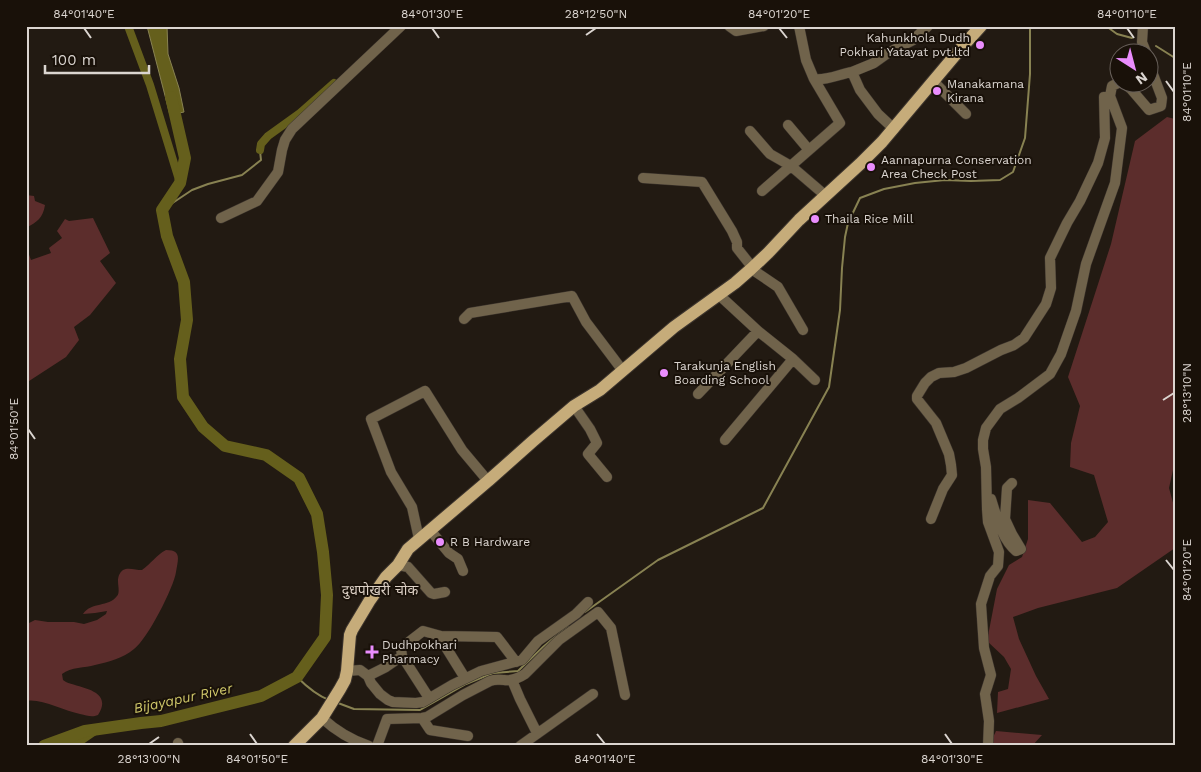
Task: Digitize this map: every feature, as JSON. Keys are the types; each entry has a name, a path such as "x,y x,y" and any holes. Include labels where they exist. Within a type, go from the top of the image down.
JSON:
{"main road":[{"path":"294,746 322,718 340,689 347,671 352,630 386,577 398,565 408,549 574,406 600,390 674,327 736,283 894,129 981,26"}],"street":[{"path":"221,218 257,201 278,172 285,140 292,129 401,26"},
{"path":"729,26 736,31 764,26"},
{"path":"762,191 840,123 814,79 806,60 799,26"},
{"path":"814,79 820,80 852,72 874,63 888,52 914,40 928,26"},
{"path":"1142,42 1143,26"},
{"path":"852,72 860,90 878,114 894,129"},
{"path":"933,82 966,114"},
{"path":"1134,92 1149,110 1161,106 1162,98 1158,87"},
{"path":"988,746 989,721 984,694 991,675 984,648 981,604 990,576 998,566 999,552 988,522 983,440 986,428 1000,409 1050,374 1061,354 1076,311 1086,264 1115,182 1122,128 1110,96 1111,92"},
{"path":"931,519 943,489 952,476 951,465 949,454 939,430 917,400 917,396 931,377 939,373 954,372 966,368 1014,345 1024,338 1046,304 1051,288 1050,258 1098,163 1105,138 1104,97 1110,96"},
{"path":"788,125 809,150"},
{"path":"750,130 770,154 791,166 826,196"},
{"path":"643,178 702,182 732,231 738,248 756,272 778,287 803,330"},
{"path":"718,294 815,380"},
{"path":"467,316 572,296 586,322 623,371"},
{"path":"698,394 758,331"},
{"path":"725,440 792,359"},
{"path":"419,539 412,506 391,472 371,418 425,391 462,450 488,481"},
{"path":"574,406 597,443 588,454 607,477"},
{"path":"987,500 991,498 1002,532 1011,547 1016,551 1021,549 1005,519 1007,488 1012,483"},
{"path":"430,530 449,553 458,559 463,571"},
{"path":"398,565 408,567 434,594 445,592"},
{"path":"347,671 360,670 368,676 380,694 388,700 393,702 423,702 481,671 522,660 538,641 576,614 588,602"},
{"path":"377,746 387,719 422,718 490,681 520,678 559,640 598,612 611,628 625,695"},
{"path":"430,698 402,656 401,648 423,631 441,636 497,637 516,662"},
{"path":"441,636 442,641 466,678"},
{"path":"368,676 402,656"},
{"path":"512,680 537,733"},
{"path":"520,746 593,694"},
{"path":"322,718 336,730 359,743 369,746"},
{"path":"422,718 430,730 468,736"}],"shaded area":[{"path":"147,26 167,26 168,54 179,88 184,112 170,115"},
{"path":"1167,117 1175,119 1175,461 1169,488 1175,510 1175,548 1117,588 1038,608 1013,617 1019,639 1049,699 997,713 998,692 1008,689 1011,669 1004,657 987,641 997,589 1009,565 1022,557 1028,539 1028,500 1050,503 1082,542 1095,537 1108,522 1094,475 1070,467 1071,443 1080,406 1068,377 1111,244 1135,141"},
{"path":"26,195 34,196 35,201 45,205 39,219 26,228"},
{"path":"93,218 110,253 100,261 116,283 90,315 74,327 79,340 66,357 26,383 26,252 28,252 31,260 51,253 49,248 62,238 57,231 65,219 69,221"},
{"path":"166,550 175,552 178,556 174,579 159,613 139,644 130,652 116,659 74,669 62,674 63,680 66,682 86,688 99,695 102,700 102,707 98,715 89,716 39,701 26,701 26,643 29,635 27,626 29,623 35,620 84,624 97,620 106,614 107,611 83,614 91,607 109,602 117,596 120,573 125,569 142,570"},
{"path":"996,731 1042,735 1032,746 989,746"}],"waterway":[{"path":"128,26 150,85 180,183"},
{"path":"585,612 658,560 763,508 829,387 840,310 845,237 848,223 860,198 884,189 915,183 945,180 1000,180 1013,172 1025,138 1030,74 1030,26"},
{"path":"1106,26 1117,34 1132,38"},
{"path":"1158,47 1175,58"},
{"path":"260,150 261,144 268,136 300,113 334,83"},
{"name":"Bijayapur River","path":"44,746 85,731 161,721 261,696 297,677 325,637 327,595 317,514 299,478 266,455 225,446 203,427 183,397 180,359 187,320 184,282 167,236 162,210 180,183 185,158 171,97"},
{"path":"162,210 192,190 242,175 261,160 260,151"},
{"path":"338,703 354,709 420,710 466,684 493,673 518,671 568,626"},
{"path":"297,677 320,696 329,700"},
{"path":"71,746 75,741 82,740 98,729"}],"place":[{"name":"Kahunkhola Dudh Pokhari Yatayat pvt.ltd","path":"980,45"},
{"name":"Manakamana Kirana","path":"937,91"},
{"name":"Aannapurna Conservation Area Check Post","path":"871,167"},
{"name":"Thaila Rice Mill","path":"815,219"},
{"name":"Tarakunja English Boarding School","path":"664,373"},
{"name":"R B Hardware","path":"440,542"},
{"name":"Dudhpokhari Pharmacy","path":"372,652"}],"district":[{"name":"दुधपोखरी चोक","path":"380,590"}]}
